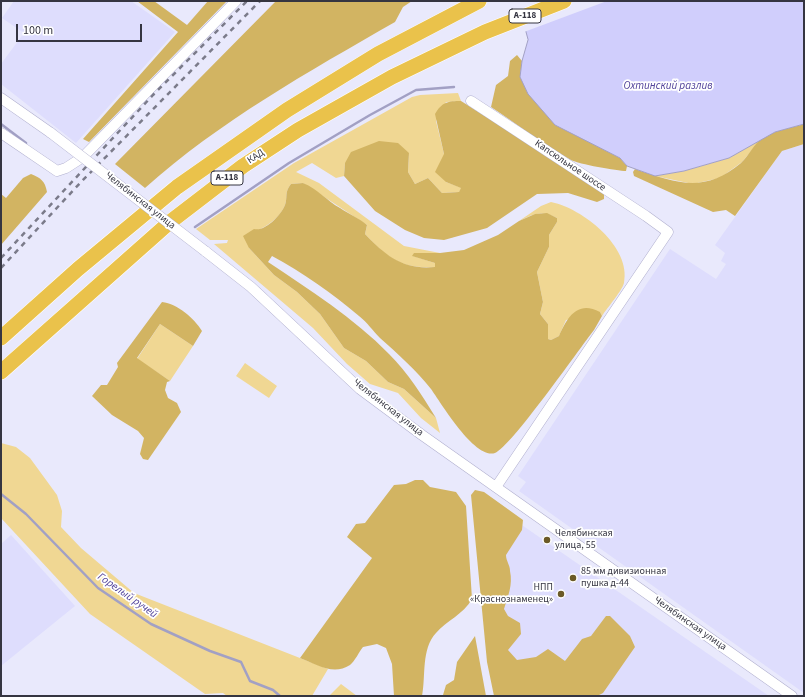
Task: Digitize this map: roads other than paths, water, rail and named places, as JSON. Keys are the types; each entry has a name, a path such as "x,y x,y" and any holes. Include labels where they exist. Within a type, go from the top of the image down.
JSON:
{"highway":[{"name":"КАД","path":"1,372 170,222 243,166 298,130 392,77 485,32 564,1"},
{"name":"КАД","path":"1,338 78,269 177,187 287,110 378,54 477,2"}],"street":[{"path":"1,133 57,171 66,168 83,156 236,1"},
{"name":"Челябинская улица","path":"1,98 51,133 251,287 360,389 792,696"},
{"name":"Капсюльное шоссе","path":"472,101 668,232 496,487"}],"water":[{"name":"Охтинский разлив","path":"518,1 804,1 804,124 775,132 729,158 684,171 655,176 627,166 620,158 555,125 528,94 520,77 522,61 528,40"}],"waterway":[{"path":"195,227 289,163 370,115 416,90 454,87"},
{"path":"1,124 26,143"},
{"name":"Горелый ручей","path":"1,494 26,514 98,588 151,624 210,651 241,662 250,681 273,690 280,696"}],"railway":[{"path":"1,258 153,95 247,1"},
{"path":"1,268 81,182 260,1"}],"place":[{"name":"Челябинская улица, 55","path":"547,540"},
{"name":"85 мм дивизионная пушка д-44","path":"573,578"},
{"name":"НПП «Краснознаменец»","path":"561,594"}]}
